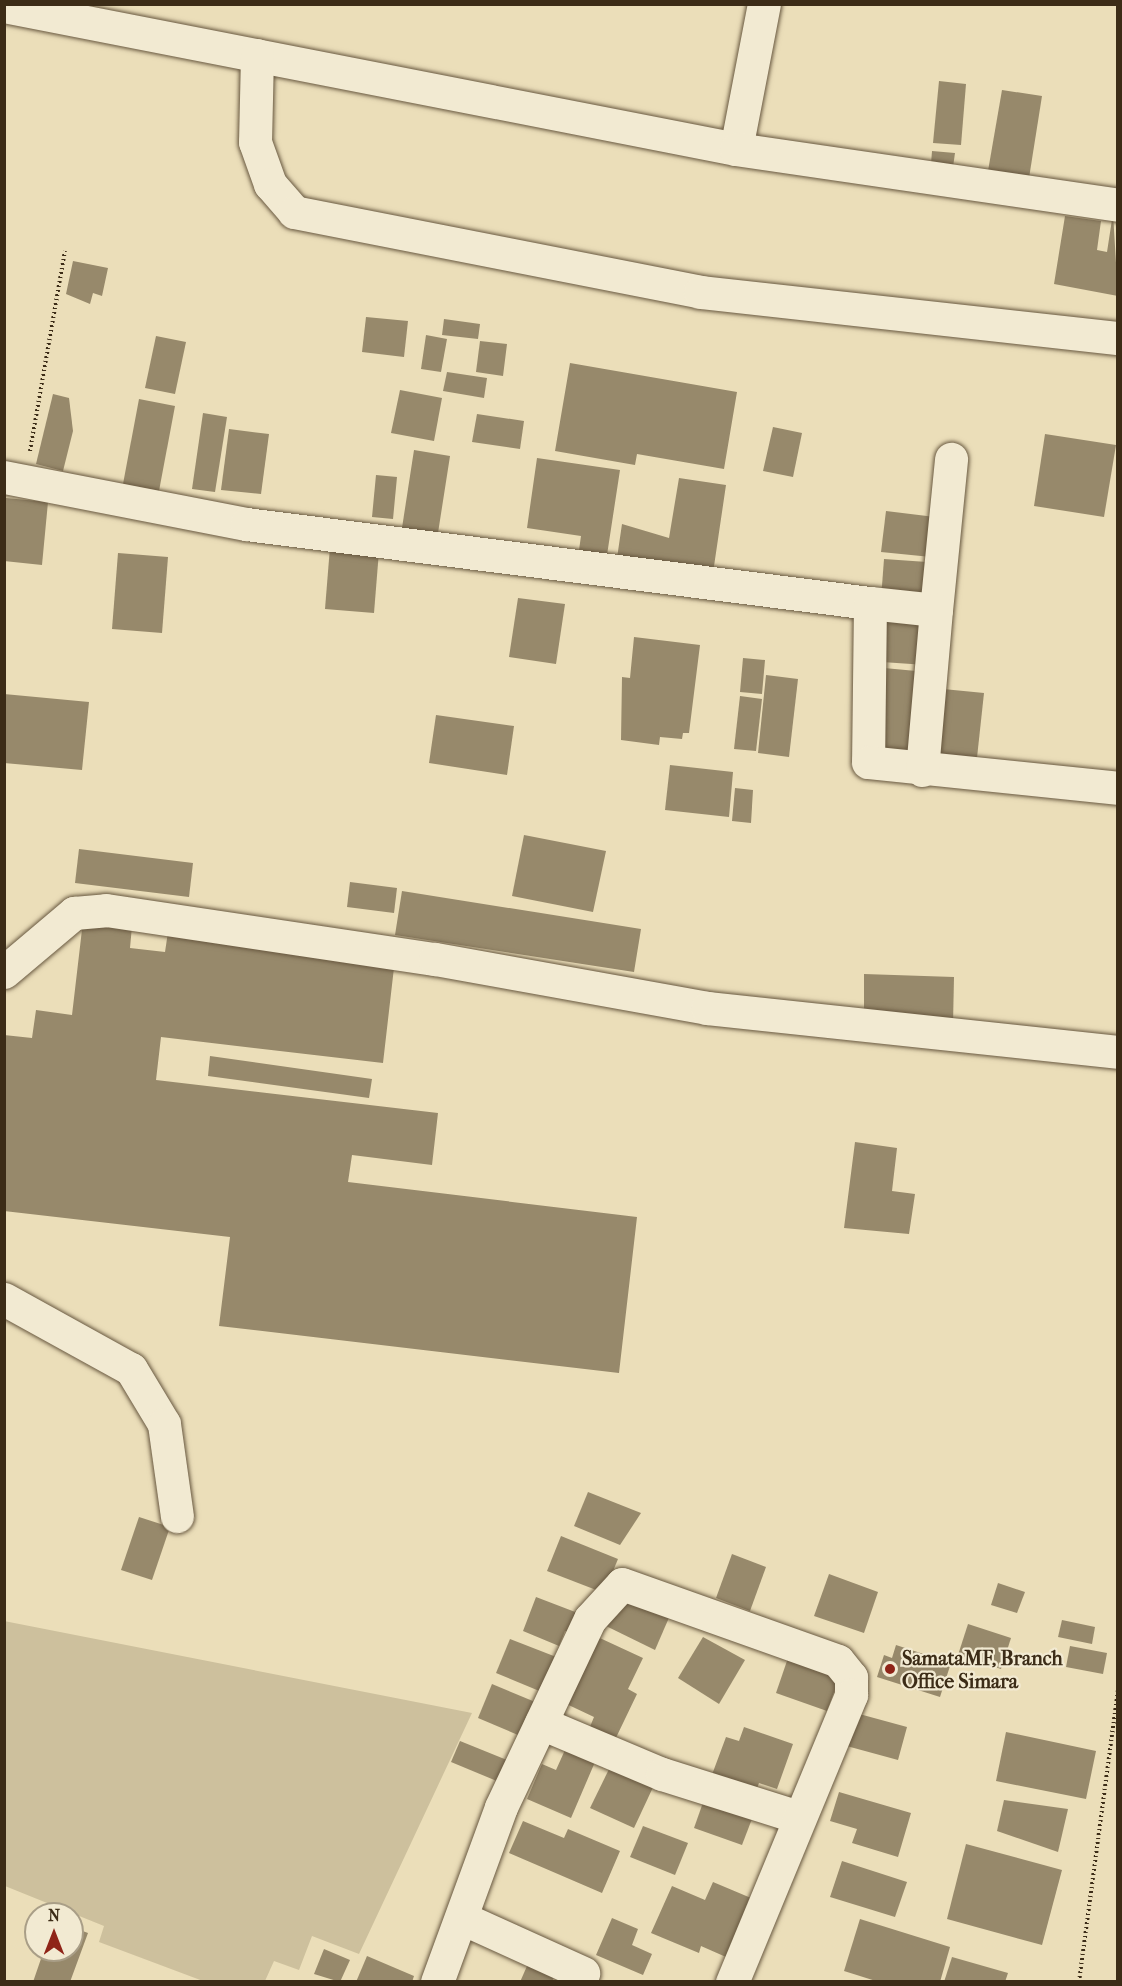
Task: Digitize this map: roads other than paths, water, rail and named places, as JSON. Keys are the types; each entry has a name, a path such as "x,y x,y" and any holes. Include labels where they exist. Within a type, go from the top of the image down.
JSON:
{"street":[{"path":"736,149 764,4"},
{"path":"4,6 736,149 1118,205"},
{"path":"257,55 255,142 270,184 294,212 700,292 1118,338"},
{"path":"922,770 951,459"},
{"path":"15,479 246,524 936,610"},
{"path":"870,603 864,752 868,762 922,770 1118,788"},
{"path":"4,972 74,913 106,910 435,958 707,1008 1118,1053"},
{"path":"4,1299 131,1369 164,1424 177,1516"},
{"path":"437,1982 464,1919 501,1807 590,1619 615,1587 634,1586 838,1662 851,1677 851,1695 798,1817 732,1982"},
{"path":"541,1723 662,1774 798,1817"},
{"path":"464,1919 583,1973"}],"place":[{"name":"SamataMF, Branch Office Simara","path":"890,1669"}]}
